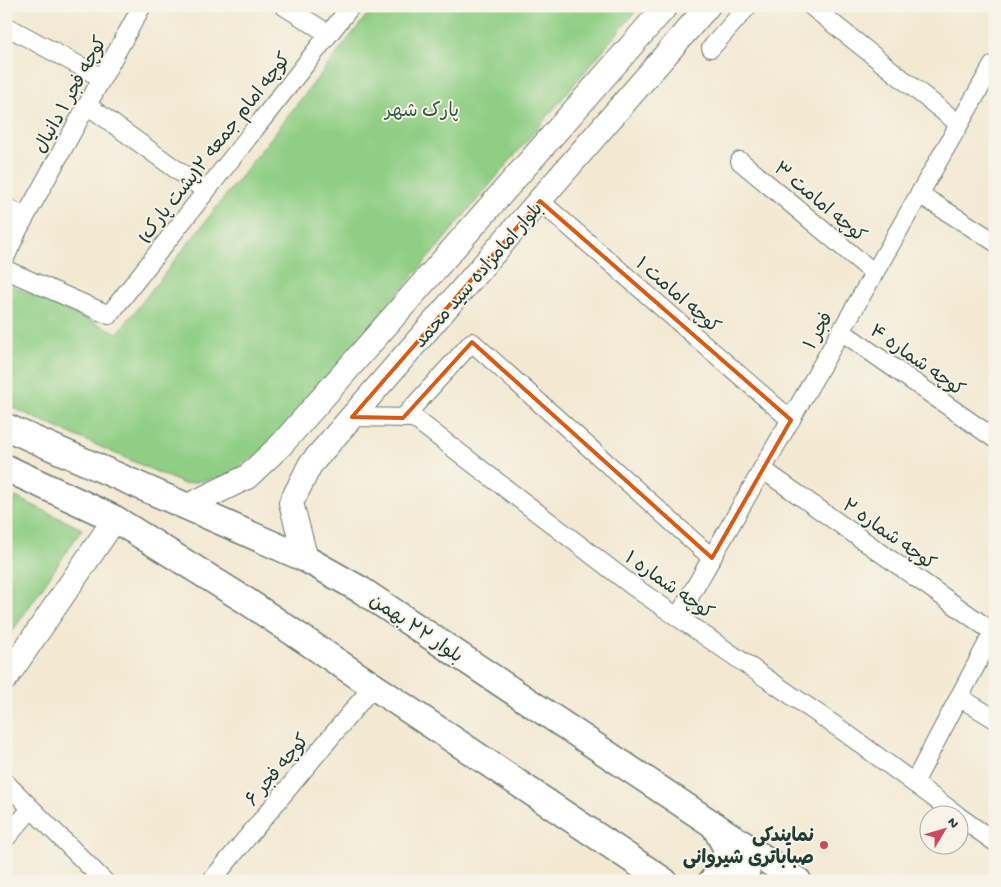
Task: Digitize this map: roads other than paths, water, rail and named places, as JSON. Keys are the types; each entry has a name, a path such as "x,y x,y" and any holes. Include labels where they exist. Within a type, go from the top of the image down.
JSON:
{"main road":[{"name":"بلوار امامزاده سید محمد","path":"188,506 247,477 281,445 666,6"},
{"name":"بلوار امامزاده سید محمد","path":"306,559 291,503 310,465 708,6"},
{"name":"بلوار ۲۲ بهمن","path":"6,427 306,559 361,590 798,881"},
{"path":"8,474 116,519 374,684 664,881"},
{"path":"6,678 116,519"},
{"path":"712,881 721,875 727,849 714,825"},
{"path":"744,845 748,867 745,881"}],"street":[{"name":"کوچه فجر ۱ دانیال","path":"6,256 142,6"},
{"path":"284,6 329,34"},
{"name":"کوچه امام جمعه ۲(پشت پارک)","path":"6,270 109,315 351,6"},
{"path":"711,48 748,6"},
{"path":"810,6 959,124"},
{"path":"6,26 102,78"},
{"name":"فجر ۱","path":"678,617 959,124 994,66"},
{"path":"87,105 206,191"},
{"name":"کوچه امامت ۳","path":"740,162 874,273"},
{"path":"919,194 995,242"},
{"name":"کوچه امامت ۱","path":"540,201 791,420"},
{"path":"6,207 25,218"},
{"name":"کوچه شماره ۴","path":"841,331 995,439"},
{"path":"403,418 472,342 712,558"},
{"name":"کوچه شماره ۱","path":"352,417 414,418 634,587 843,731 942,804"},
{"name":"کوچه شماره ۲","path":"762,469 994,631"},
{"path":"914,783 994,631"},
{"name":"کوچه فجر ۶","path":"211,881 374,684"},
{"path":"959,697 995,718"},
{"path":"6,784 104,881"},
{"path":"6,838 32,809"},
{"name":"کوچه شماره ۱","path":"968,823 995,842"}],"place":[{"name":"نمایندکی صباباتری شیروانی","path":"824,845"}],"park label":[{"name":"پارک شهر","path":"422,109"}]}
